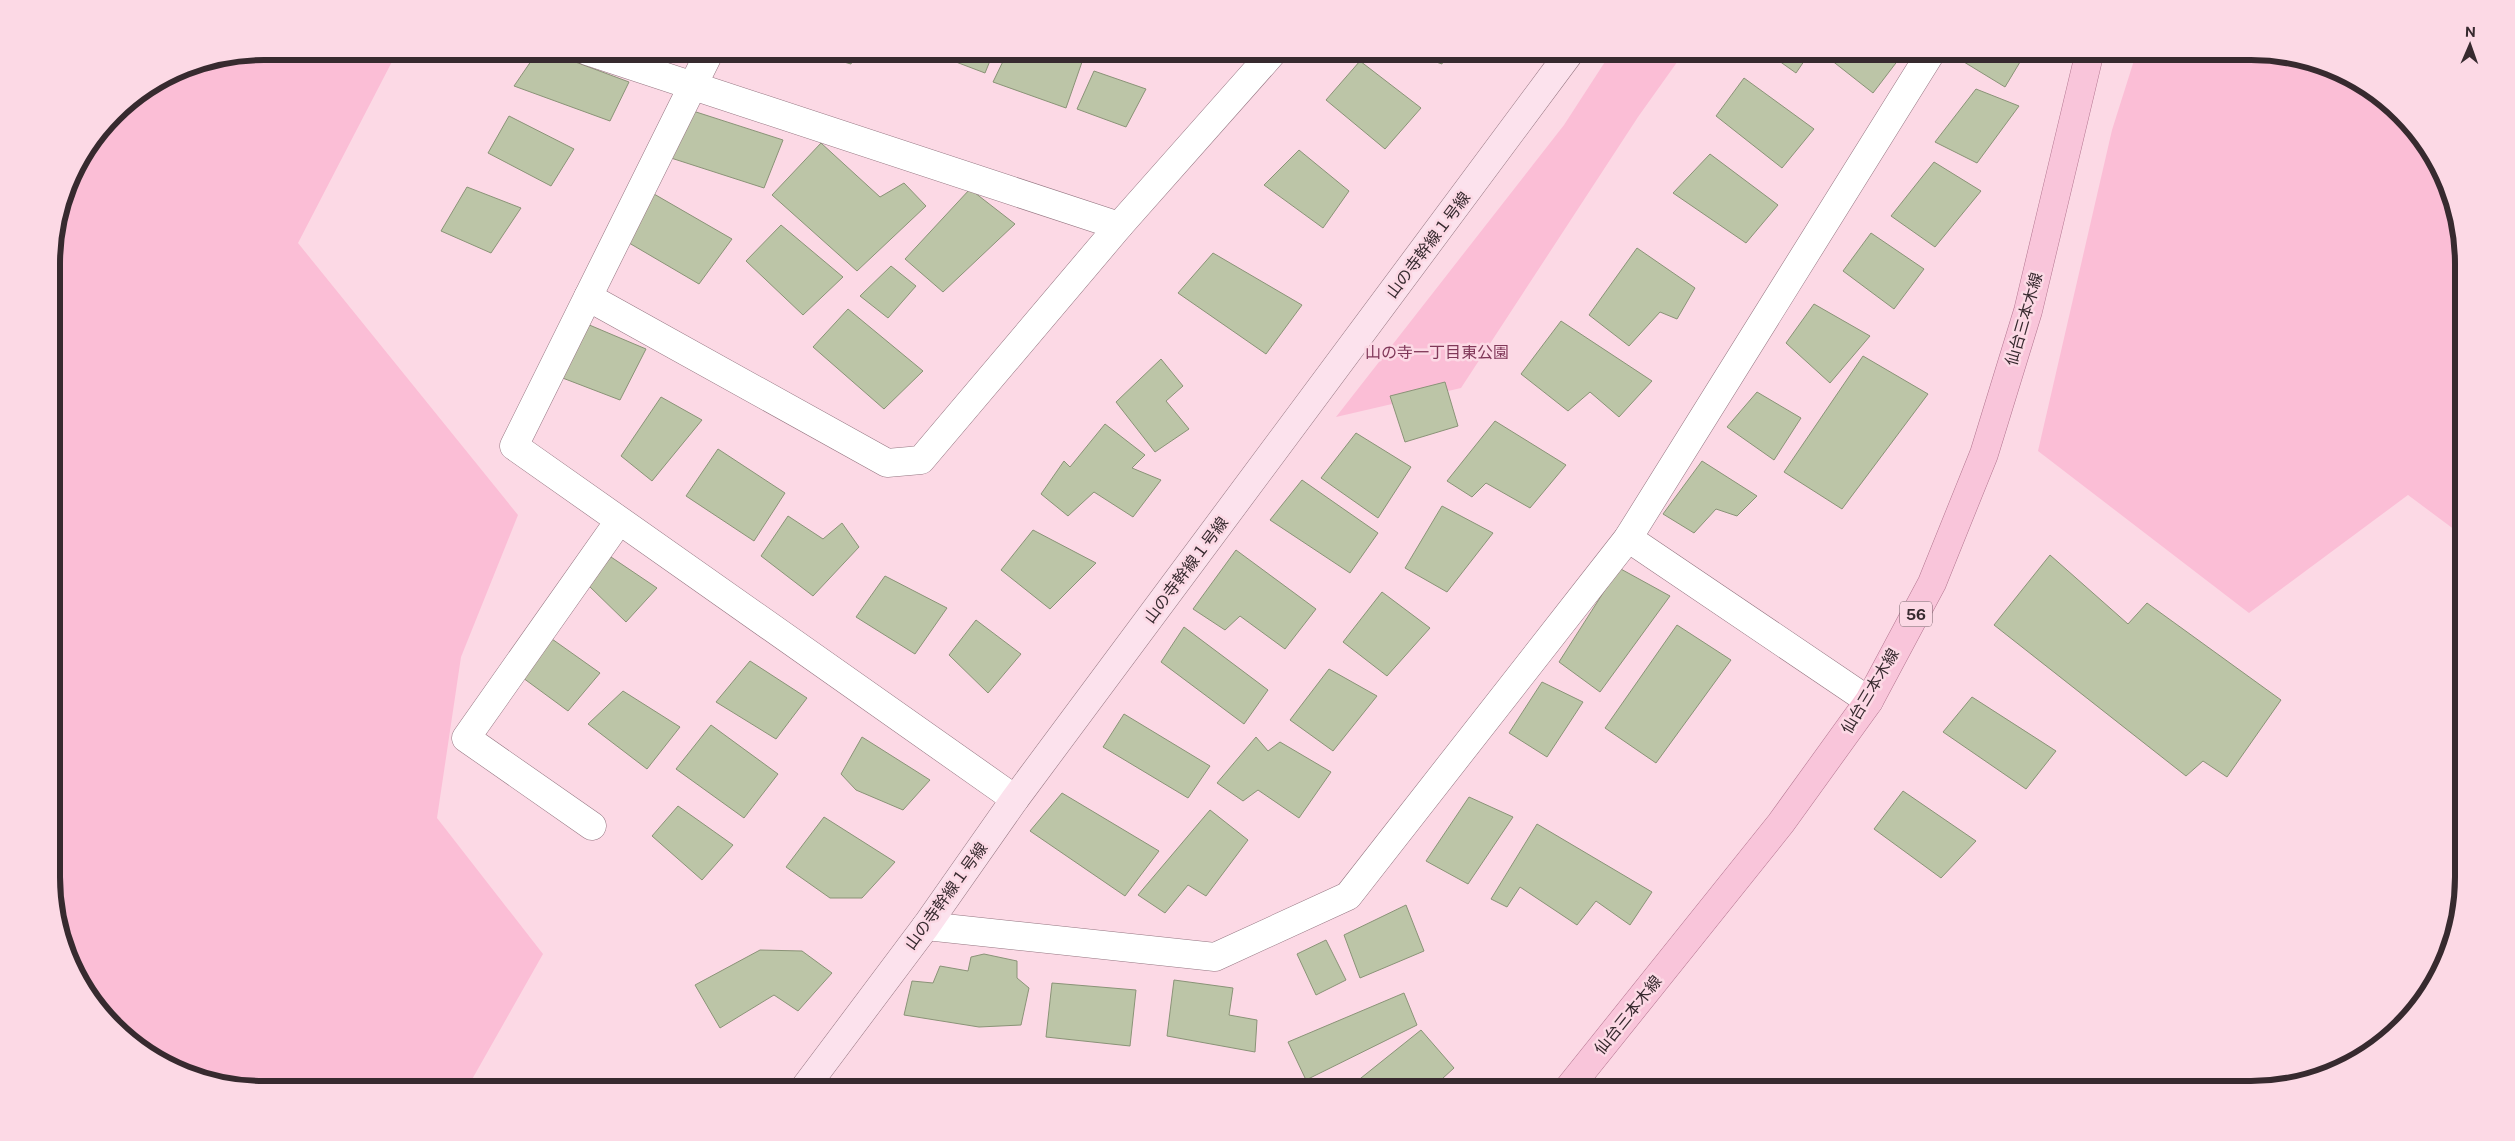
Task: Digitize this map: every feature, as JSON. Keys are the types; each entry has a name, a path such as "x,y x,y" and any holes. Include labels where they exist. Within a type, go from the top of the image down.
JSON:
{"main road":[{"name":"仙台三本木線","path":"1575,1081 1781,823 1869,701 1932,583 1984,454 2028,310 2088,60"}],"street":[{"path":"614,60 1119,226"},
{"path":"706,60 514,446 1015,800"},
{"path":"588,297 887,463 921,460 1119,226 1266,60"},
{"name":"山の寺幹線１号線","path":"810,1081 926,926 1015,800 1564,60"},
{"path":"926,926 1216,957 1348,896 1628,538 1926,60"},
{"path":"592,826 466,738 619,521"},
{"path":"1628,538 1869,701"}],"green space":[{"path":"251,60 393,60 298,243 518,515 461,657 437,818 543,954 471,1081 251,1081 211,1074 174,1060 140,1039 102,1001 87,979 76,955 67,930 60,890 60,251 64,224 71,199 81,174 94,151 120,120 140,102 162,87 186,76 211,67"},
{"name":"山の寺一丁目東公園","path":"1606,60 1679,60 1638,117 1461,388 1336,417 1564,125"},
{"path":"2134,60 2264,60 2304,67 2353,87 2375,102 2413,140 2428,162 2444,199 2451,224 2455,251 2455,530 2408,495 2249,613 2038,451 2112,130"}],"building":[{"path":"532,60 570,60 629,82 610,121 514,86"},
{"path":"837,60 853,60 851,64"},
{"path":"951,60 990,60 985,73"},
{"path":"1004,60 1076,60 1082,62 1066,108 993,82"},
{"path":"1430,60 1443,60 1442,64"},
{"path":"1778,60 1805,60 1796,73"},
{"path":"1831,60 1898,60 1873,93"},
{"path":"1965,60 2021,60 2005,87 1964,62"},
{"path":"1360,61 1421,108 1385,149 1326,100"},
{"path":"1094,71 1146,89 1126,127 1077,109"},
{"path":"1744,78 1814,129 1782,168 1716,116"},
{"path":"1976,89 2019,106 1977,163 1935,142"},
{"path":"693,111 783,140 764,188 671,158"},
{"path":"509,116 574,149 551,186 488,153"},
{"path":"821,143 880,197 904,183 926,206 857,271 772,195"},
{"path":"1299,150 1349,191 1323,228 1264,185"},
{"path":"1710,154 1778,205 1746,243 1673,193"},
{"path":"1934,162 1981,191 1935,247 1891,216"},
{"path":"467,187 521,208 491,253 441,231"},
{"path":"970,189 1015,224 943,292 905,259"},
{"path":"654,194 732,239 699,284 624,240"},
{"path":"781,225 843,277 803,315 746,261"},
{"path":"1871,233 1924,269 1894,309 1843,271"},
{"path":"1637,248 1695,288 1677,319 1660,312 1629,346 1589,315"},
{"path":"1213,253 1302,305 1266,354 1178,293"},
{"path":"891,266 916,286 888,318 860,296"},
{"path":"1814,304 1870,336 1830,383 1786,343"},
{"path":"848,309 923,371 884,409 813,347"},
{"path":"1561,321 1652,381 1619,417 1590,392 1568,411 1521,374"},
{"path":"587,324 646,349 620,400 560,377"},
{"path":"1863,356 1928,394 1842,509 1784,472"},
{"path":"1161,359 1183,386 1166,401 1189,429 1155,452 1116,402"},
{"path":"1445,382 1458,426 1405,442 1390,396"},
{"path":"1757,392 1801,418 1774,460 1727,427"},
{"path":"661,397 702,420 652,481 621,456"},
{"path":"1495,421 1566,465 1530,508 1486,483 1472,497 1447,481"},
{"path":"1105,424 1145,455 1132,468 1161,480 1133,517 1094,492 1068,516 1041,494 1064,461 1070,467"},
{"path":"1356,433 1411,467 1378,518 1321,478"},
{"path":"718,449 785,493 754,541 686,496"},
{"path":"1702,461 1757,496 1737,516 1716,509 1694,533 1663,514"},
{"path":"1302,480 1378,533 1350,573 1270,520"},
{"path":"1442,506 1493,533 1447,592 1405,568"},
{"path":"788,516 823,539 842,523 859,547 813,596 761,556"},
{"path":"1033,530 1096,563 1050,609 1001,570"},
{"path":"1236,550 1316,609 1285,649 1240,616 1225,630 1193,609"},
{"path":"2050,555 2128,624 2147,603 2281,700 2227,777 2203,761 2186,776 1994,625"},
{"path":"611,557 657,588 626,622 588,585"},
{"path":"1619,568 1670,596 1600,692 1559,662"},
{"path":"885,576 947,608 915,654 856,617"},
{"path":"1382,592 1430,628 1387,676 1343,642"},
{"path":"976,620 1021,654 988,693 949,655"},
{"path":"1677,625 1731,660 1656,763 1605,728"},
{"path":"1184,627 1268,690 1244,724 1161,662"},
{"path":"552,639 600,673 568,711 519,675"},
{"path":"750,661 807,698 776,739 716,702"},
{"path":"1329,669 1377,696 1333,751 1290,720"},
{"path":"1542,682 1583,702 1547,757 1509,733"},
{"path":"623,691 680,727 647,769 588,724"},
{"path":"1972,697 2056,751 2026,789 1943,732"},
{"path":"1124,714 1210,766 1188,798 1103,747"},
{"path":"711,725 778,774 744,818 676,769"},
{"path":"862,737 930,780 903,810 856,790 841,774"},
{"path":"1256,737 1268,751 1280,742 1331,772 1299,818 1258,790 1243,801 1217,783"},
{"path":"1903,791 1976,841 1941,878 1874,829"},
{"path":"1062,793 1159,851 1125,896 1030,831"},
{"path":"1469,797 1513,817 1468,884 1426,861"},
{"path":"678,806 733,845 702,880 652,836"},
{"path":"1210,810 1248,840 1206,896 1188,885 1165,913 1138,895"},
{"path":"824,817 895,862 862,898 830,898 786,867"},
{"path":"1537,824 1652,892 1630,925 1596,901 1577,925 1520,887 1507,907 1491,899"},
{"path":"1406,905 1424,951 1360,978 1344,935"},
{"path":"1326,940 1346,980 1316,995 1297,954"},
{"path":"760,950 802,951 832,973 798,1011 774,995 720,1028 695,985"},
{"path":"984,954 1017,961 1017,978 1029,988 1021,1025 979,1027 904,1015 912,981 933,983 940,966 968,971 971,957"},
{"path":"1174,980 1233,988 1229,1015 1257,1020 1255,1052 1167,1036"},
{"path":"1052,983 1136,990 1130,1046 1046,1037"},
{"path":"1404,993 1417,1025 1306,1080 1288,1042"},
{"path":"1421,1030 1454,1068 1440,1081 1357,1081"}]}
